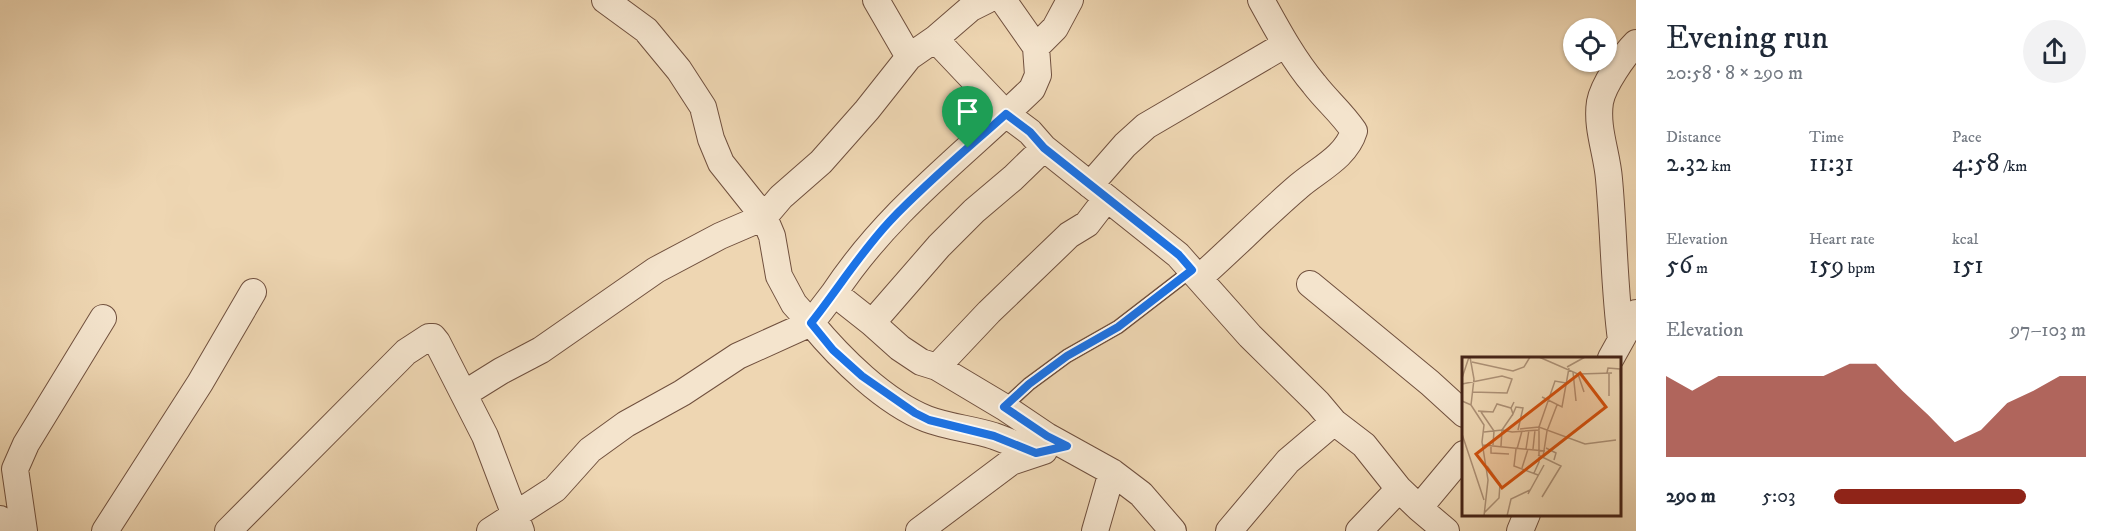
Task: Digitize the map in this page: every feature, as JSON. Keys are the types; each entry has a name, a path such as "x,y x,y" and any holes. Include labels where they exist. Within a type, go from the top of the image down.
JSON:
{"street":[{"path":"605,0 646,30 679,70 703,107 711,139 721,164 764,217 772,236 779,276 794,304 833,350 901,406 929,420 994,436 1036,453"},
{"path":"876,0 909,57"},
{"path":"464,394 541,350 656,270 720,236 764,217 781,197 821,162 867,110 909,57 935,39 971,8 987,0"},
{"path":"490,531 517,524 555,489 590,450 626,424 682,393 738,356 811,323 855,261 891,220 1032,89 1038,75 1036,47 1003,0"},
{"path":"1036,47 1055,28 1070,0"},
{"path":"1195,274 1299,186 1341,154 1351,141 1354,131 1341,112 1314,85 1286,44 1261,0"},
{"path":"935,39 1006,114 1030,132 1044,148 1179,255 1250,336 1318,403 1334,422 1364,445 1400,489 1446,531"},
{"path":"1616,349 1616,301 1609,176 1599,122 1600,99 1623,57 1636,43"},
{"path":"937,368 989,312 1069,235 1087,224 1099,191 1125,145 1146,126 1286,44"},
{"path":"872,323 939,246 1044,148"},
{"path":"1310,284 1462,412"},
{"path":"105,531 200,383 253,292"},
{"path":"834,293 900,348 921,362 937,368 1004,407 1047,436 1112,472 1141,494 1173,531"},
{"path":"1616,349 1636,313"},
{"path":"24,531 15,469 26,444 103,318"},
{"path":"228,531 406,352 424,339 433,338 485,436 517,524"},
{"path":"1229,531 1288,461 1334,422"},
{"path":"919,531 1011,462 1067,446"},
{"path":"1419,508 1462,456"},
{"path":"1095,531 1112,472"},
{"path":"1359,531 1400,489"},
{"path":"1520,531 1526,516"},
{"path":"0,519 18,531"}],"lane":[{"path":"1004,407 1029,384 1067,356 1118,327 1195,274"}],"route":[{"path":"1006,114 1030,132 1044,148 1179,255 1192,270 1118,327 1067,356 1029,384 1004,407 1047,436 1067,446 1036,453 994,436 929,420 901,406 862,376 833,350 811,323 855,261 891,220 968,148 1006,114"}]}
